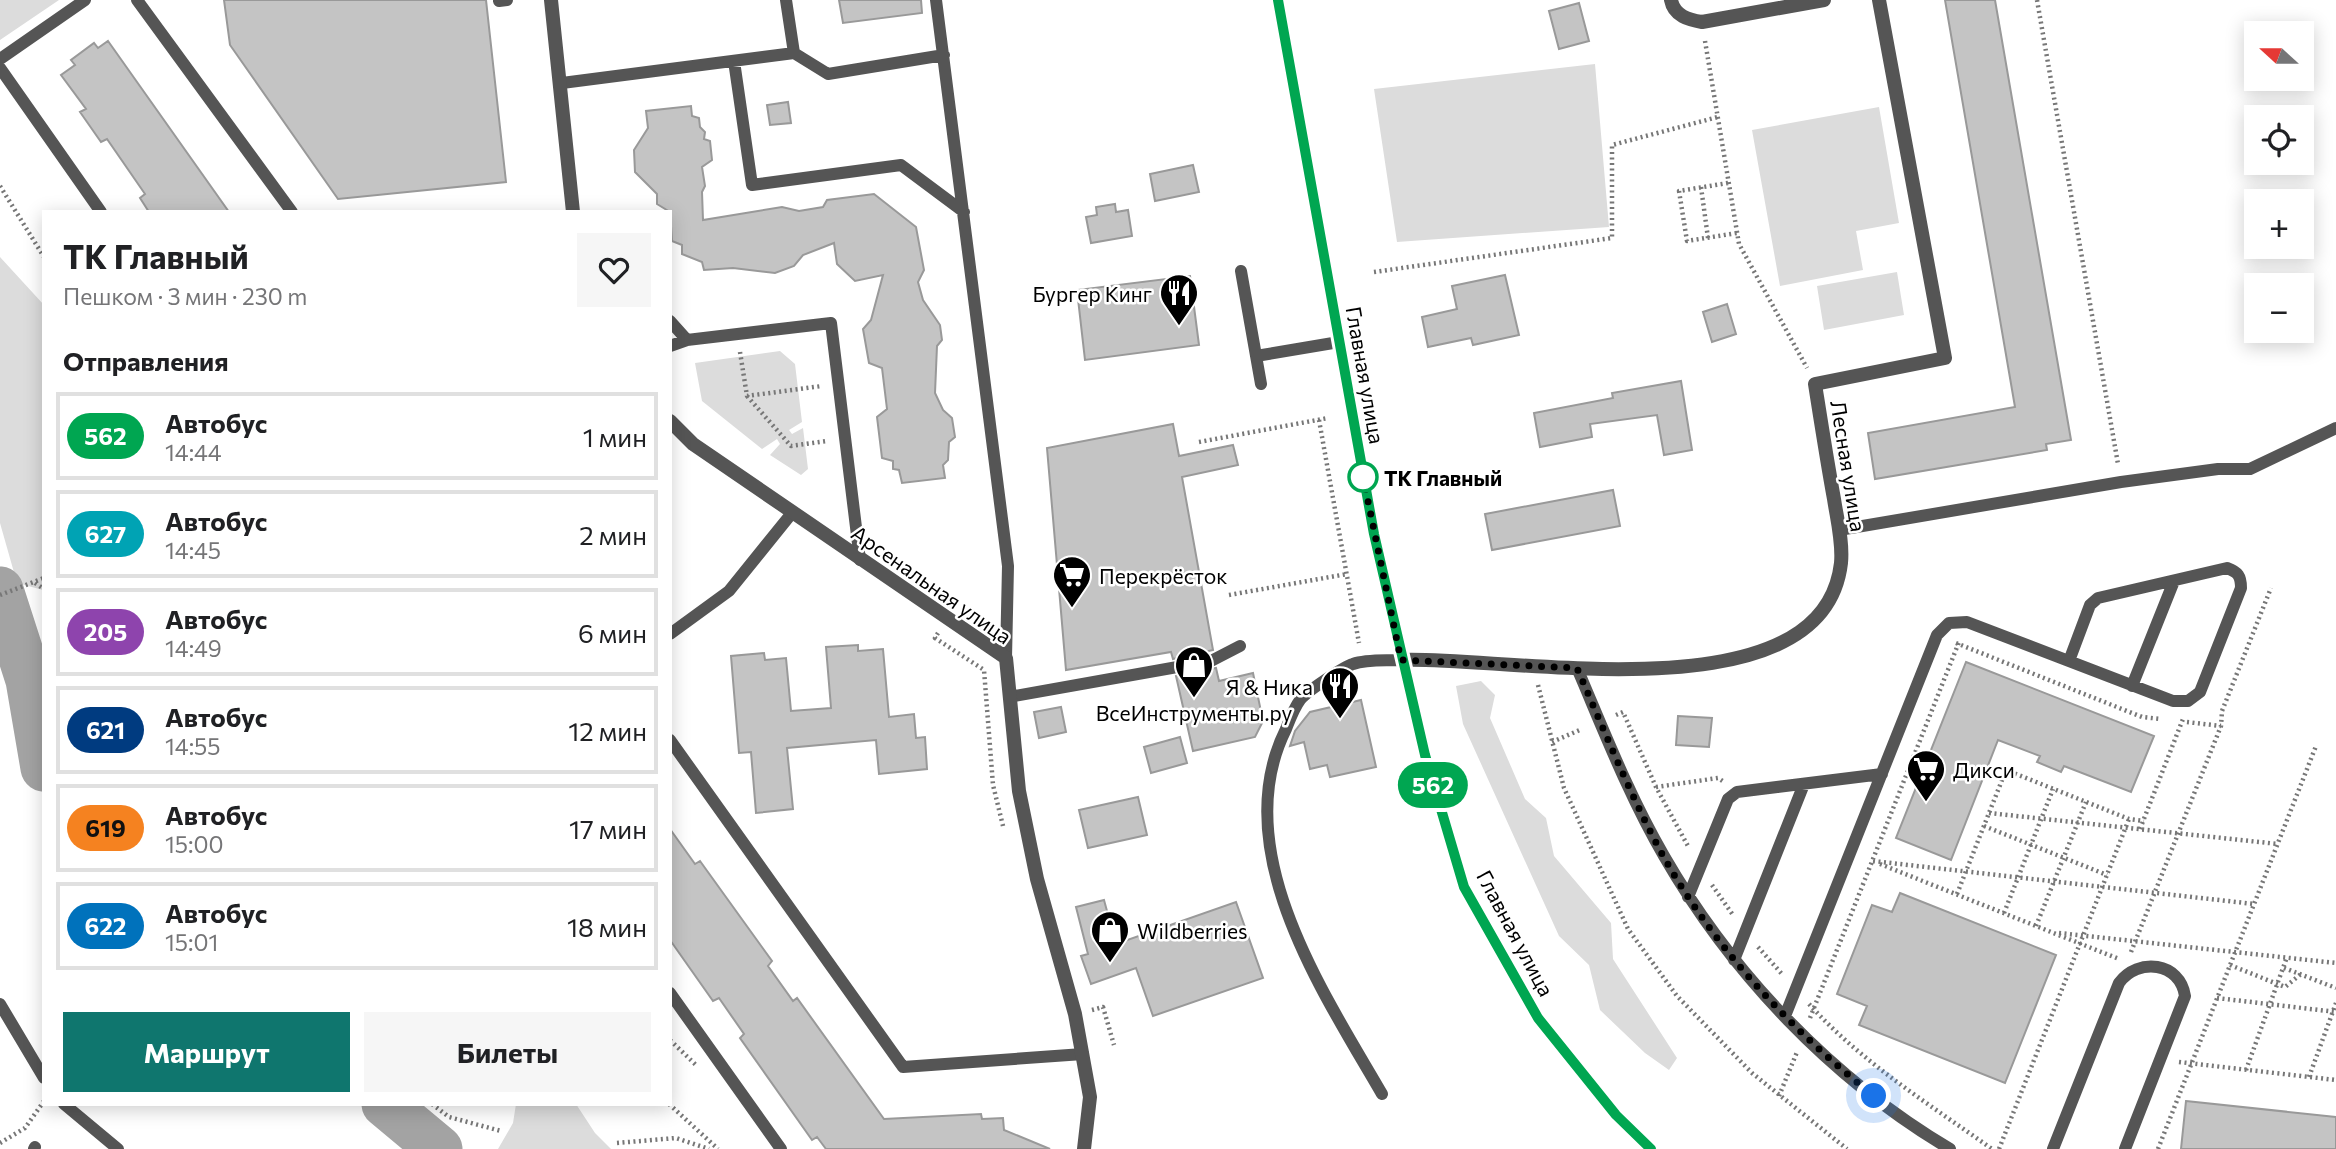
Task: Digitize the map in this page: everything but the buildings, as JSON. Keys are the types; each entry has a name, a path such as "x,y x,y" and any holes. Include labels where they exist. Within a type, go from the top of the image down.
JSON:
{"main road":[{"name":"Главная улица","path":"1278,0 1374,534 1401,660 1464,887 1538,1018 1616,1115 1651,1149"}],"street":[{"path":"551,0 562,83 565,154 573,210"},
{"path":"1671,0 1672,7 1686,19 1702,22 1824,0"},
{"name":"Лесная улица","path":"1401,660 1533,664 1637,671 1723,663 1778,646 1813,622 1832,591 1841,563 1839,530 1815,384 1945,358 1879,0"},
{"name":"Арсенальная улица","path":"672,423 693,444 1006,658 1019,791 1037,879 1075,1014 1090,1097 1084,1149"}],"lane":[{"path":"0,60 85,0"},
{"path":"137,0 291,210"},
{"path":"499,1 507,0"},
{"path":"786,0 794,53"},
{"path":"936,0 1008,566 1006,658"},
{"path":"562,83 794,53 828,74 944,55"},
{"path":"734,61 752,185 901,164 964,212"},
{"path":"0,68 100,210"},
{"path":"1241,271 1261,384"},
{"path":"672,323 687,340"},
{"path":"672,345 687,340 831,323 860,560"},
{"path":"1256,356 1339,342"},
{"path":"1839,530 2121,482 2218,469 2250,469 2336,428"},
{"path":"672,633 729,591 792,513"},
{"path":"1785,1016 1937,635 1949,623 1967,622 2132,686 2174,701 2188,701 2200,692 2241,588 2241,579 2236,571 2227,568 2098,598 2090,605 2069,661"},
{"path":"2132,686 2174,581"},
{"path":"1009,696 1211,661 1240,646"},
{"path":"1382,1094 1322,989 1281,896 1268,840 1266,796 1277,747 1301,698 1352,664 1401,660"},
{"path":"1577,668 1629,788 1688,897 1734,960 1836,1066 1892,1111 1950,1149"},
{"path":"672,743 903,1067 1083,1054"},
{"path":"1688,897 1728,799 1737,792 1882,774"},
{"path":"1734,960 1804,783"},
{"path":"2053,1149 2119,983 2126,974 2144,968 2166,969 2177,975 2185,996 2124,1149"},
{"path":"672,996 781,1149"},
{"path":"0,1004 42,1075"},
{"path":"66,1106 118,1149"}],"path":[{"path":"2037,0 2121,482"},
{"path":"1702,22 1738,244 1815,384"},
{"path":"1374,272 1612,238 1612,145 1718,117"},
{"path":"1728,183 1679,191 1687,241 1737,233"},
{"path":"0,186 42,254"},
{"path":"1701,187 1708,238"},
{"path":"738,334 747,396 791,446 845,438"},
{"path":"747,396 839,384"},
{"path":"1199,442 1328,418"},
{"path":"1319,420 1363,663"},
{"path":"1230,595 1347,573"},
{"path":"0,595 42,579"},
{"path":"34,583 42,588"},
{"path":"1850,852 2127,962 2221,726 2222,711 2271,588"},
{"path":"1779,1097 1967,622"},
{"path":"1937,635 2142,717 2221,726"},
{"path":"1533,664 1564,788 1628,929 1677,996 1779,1097 1847,1149"},
{"path":"2140,829 2183,721 2188,701"},
{"path":"2158,1149 2316,746"},
{"path":"1957,894 2006,770 2129,819 2144,821"},
{"path":"1656,787 1718,778 1737,792"},
{"path":"2004,913 2053,789"},
{"path":"2036,926 2085,802"},
{"path":"1989,813 2278,844"},
{"path":"1999,1149 2129,819"},
{"path":"1984,826 2107,875"},
{"path":"1872,860 2254,904"},
{"path":"2052,932 2336,963"},
{"path":"2246,1070 2287,957"},
{"path":"2230,965 2285,987 2301,974"},
{"path":"2284,968 2336,988"},
{"path":"2217,998 2334,1012"},
{"path":"2309,1077 2336,1003"},
{"path":"2161,1057 2191,1064 2336,1080"},
{"path":"0,1143 25,1128 42,1104"},
{"path":"435,1106 449,1117 501,1131"},
{"path":"671,1106 718,1149"},
{"path":"617,1143 676,1138 709,1149"}],"shaded area":[{"path":"0,0 59,0 0,40"},
{"path":"1595,64 1609,227 1397,242 1374,89"},
{"path":"1879,107 1899,223 1856,231 1863,270 1780,286 1752,130"},
{"path":"0,257 42,303 42,590 17,583 0,523"},
{"path":"1897,272 1904,315 1824,330 1817,286"},
{"path":"780,351 795,364 802,422 789,430 792,434 803,428 808,469 801,475 770,455 780,444 777,439 762,449 702,401 695,363"},
{"path":"1481,681 1495,695 1490,718 1525,799 1546,818 1554,856 1611,923 1613,959 1677,1058 1669,1070 1645,1053 1600,1010 1589,965 1559,936 1463,724 1456,686"},
{"path":"516,1106 577,1106 595,1133 611,1149 498,1149 513,1123"}],"waterway":[{"path":"0,590 29,680 42,756"},
{"path":"387,1106 439,1149"}],"bus line":[{"name":"562","path":"1278,0 1374,534 1425,755 1464,887 1538,1018 1616,1115 1651,1149"}],"place":[{"name":"Бургер Кинг","path":"1179,327"},
{"name":"ТК Главный","path":"1363,477"},
{"name":"Перекрёсток","path":"1072,609"},
{"name":"ВсеИнструменты.ру","path":"1194,699"},
{"name":"Я & Ника","path":"1340,720"},
{"name":"Дикси","path":"1926,803"},
{"name":"Wildberries","path":"1110,964"}],"route":[{"path":"1363,477 1401,660 1505,662 1577,668 1629,788 1662,854 1688,897 1734,960 1785,1016 1836,1066 1874,1096"}]}
